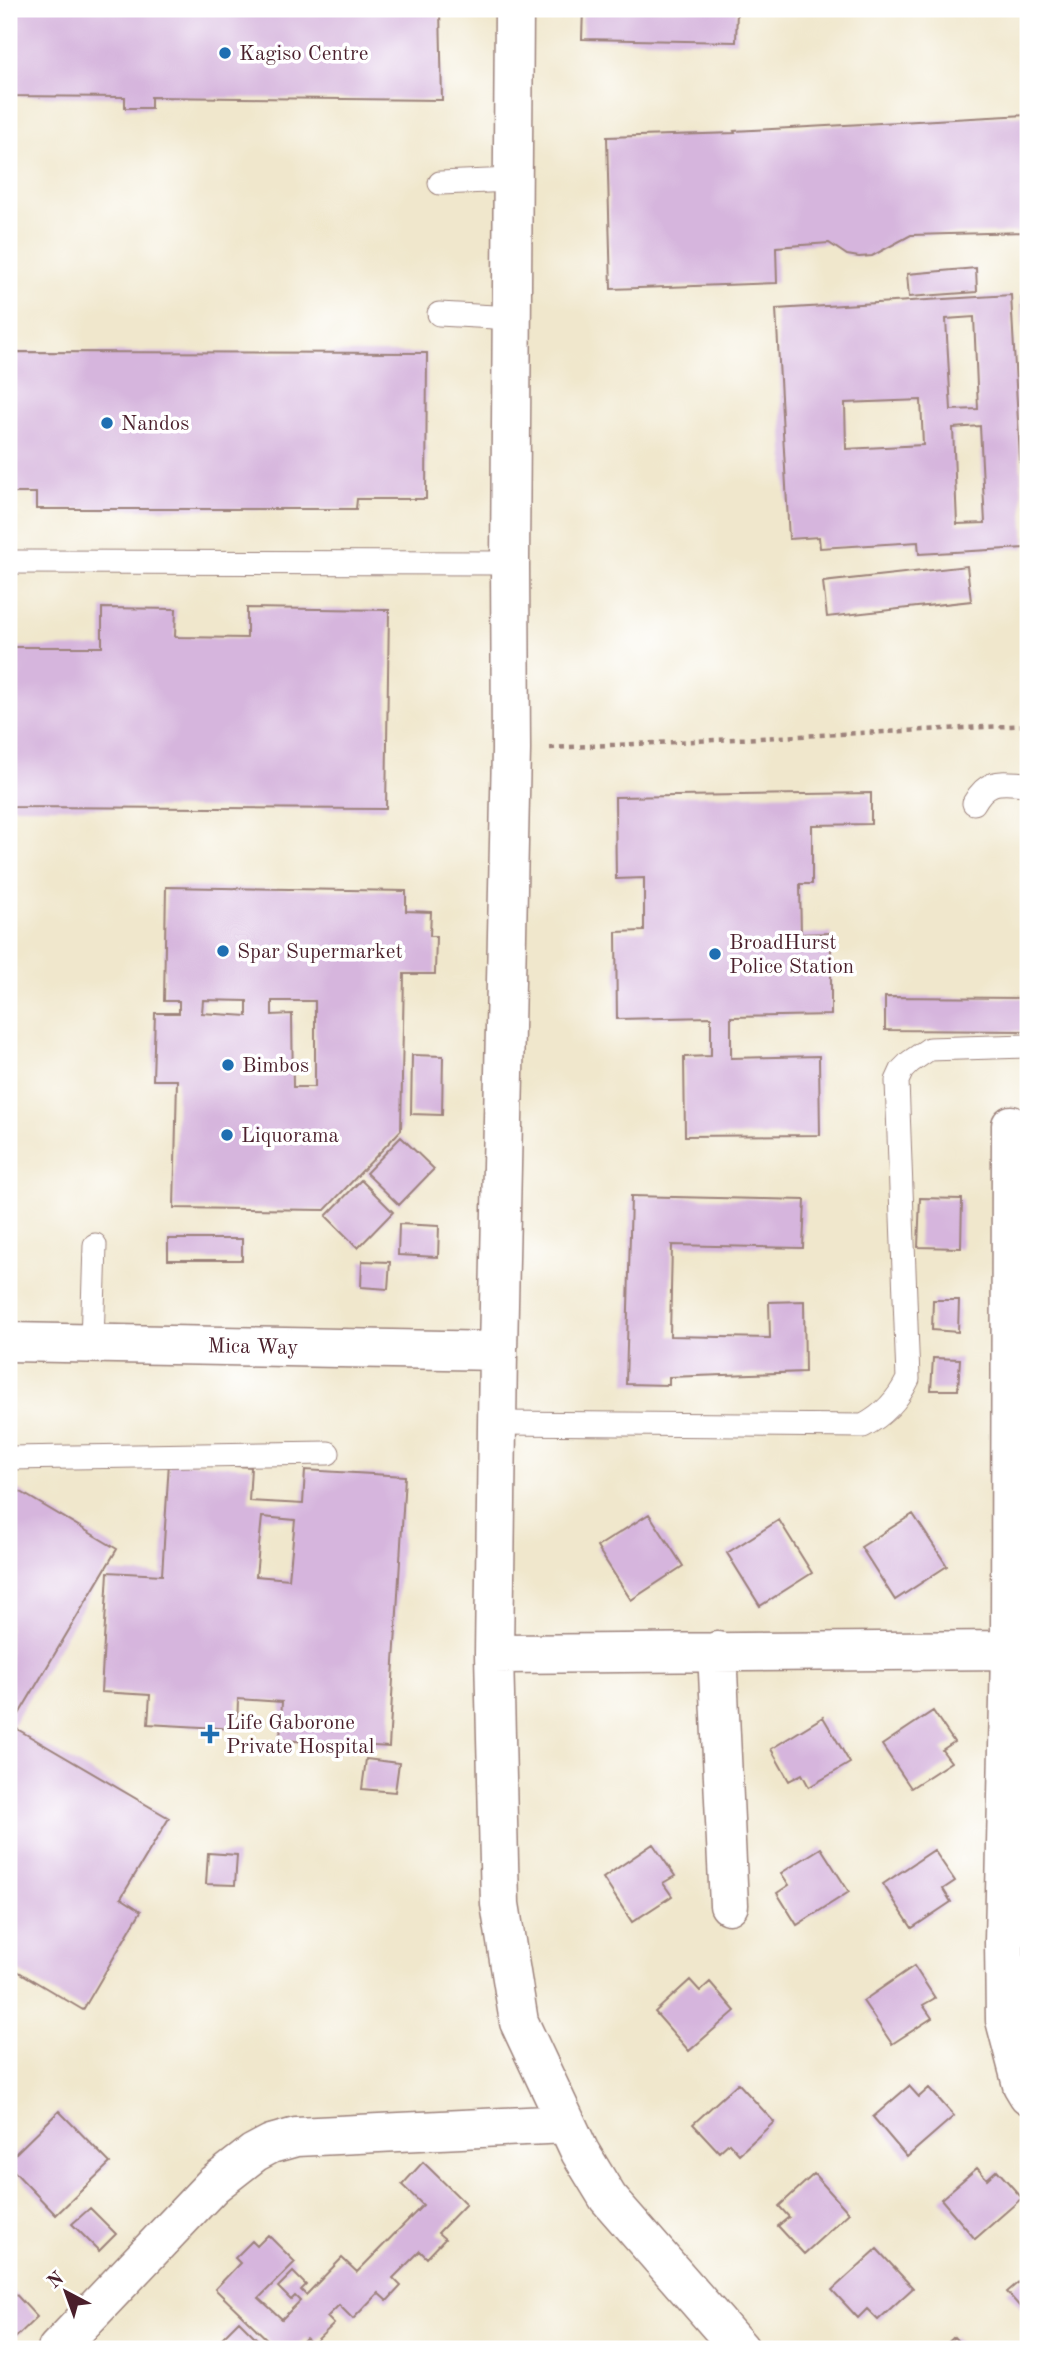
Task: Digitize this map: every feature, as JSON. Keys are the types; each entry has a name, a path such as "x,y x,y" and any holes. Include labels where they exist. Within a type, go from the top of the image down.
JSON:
{"street":[{"path":"514,9 511,750 494,1654 500,1904 519,2022 580,2151 608,2198 740,2349"},
{"path":"1011,1125 1010,1650 1005,2020 1022,2085 1028,2095"},
{"name":"Mica Way","path":"9,1342 498,1351"},
{"path":"494,1654 1010,1650"},
{"path":"717,1651 729,1905"},
{"path":"57,2349 213,2185 254,2153 271,2144 296,2137 567,2124"}],"lane":[{"path":"440,183 512,180"},
{"path":"439,314 513,317"},
{"path":"9,562 510,563"},
{"path":"974,803 982,791 994,782 1028,784"},
{"path":"497,1423 863,1426 877,1418 901,1394 908,1379 897,1081 902,1070 929,1049 1028,1045"},
{"path":"92,1343 95,1245"},
{"path":"9,1458 328,1453"}],"path":[{"path":"511,750 1028,725"}],"building":[{"name":"Kagiso Centre","path":"9,9 440,9 442,100 151,97 151,108 125,108 125,97 9,96"},
{"path":"583,9 737,9 736,42 582,39"},
{"path":"1028,115 1028,232 911,235 872,256 859,257 847,255 829,243 776,247 777,283 611,289 607,137 735,133 734,131"},
{"path":"976,268 977,292 909,297 907,274"},
{"path":"1011,295 1025,548 919,554 918,542 820,548 819,537 789,539 776,309","holes":["974,317 978,409 951,410 946,319","921,400 923,445 846,449 845,403","980,426 985,523 957,524 953,428"]},
{"path":"1021,298 1028,298 1028,377 1026,377"},
{"path":"9,352 427,353 426,499 357,499 356,509 36,509 36,493 9,493"},
{"path":"967,566 971,601 827,617 823,582"},
{"path":"102,608 176,609 175,637 247,638 247,608 389,610 386,809 9,807 9,647 102,647"},
{"path":"871,793 871,824 812,825 812,884 800,884 801,934 831,933 831,1015 731,1017 731,1058 819,1056 820,1135 685,1136 684,1057 711,1056 711,1017 617,1019 616,932 644,931 644,878 616,879 615,797"},
{"path":"166,887 406,891 406,911 431,912 430,936 436,936 435,974 404,974 401,1130 325,1210 174,1208 177,1080 153,1080 155,1013 179,1013 179,1001 164,1001","holes":["203,1000 247,1001 247,1016 202,1013","272,1001 315,1001 315,1087 293,1087 292,1014 272,1015"]},
{"path":"885,997 1027,998 1026,1031 885,1030"},
{"path":"412,1055 443,1056 442,1115 411,1114"},
{"path":"401,1137 434,1169 399,1205 366,1173"},
{"path":"361,1180 393,1212 358,1248 326,1216"},
{"path":"631,1196 805,1200 803,1248 672,1245 670,1336 770,1338 769,1302 804,1301 805,1372 669,1377 669,1385 626,1384"},
{"path":"920,1198 962,1199 961,1248 918,1247"},
{"path":"399,1224 439,1226 438,1257 398,1255"},
{"path":"168,1239 242,1239 242,1260 168,1260"},
{"path":"362,1261 390,1262 388,1289 361,1287"},
{"path":"933,1300 959,1300 958,1332 932,1330"},
{"path":"933,1358 960,1359 958,1390 931,1390"},
{"path":"169,1462 251,1467 249,1501 303,1504 305,1470 405,1476 389,1747 280,1740 282,1702 238,1699 237,1729 148,1724 150,1695 101,1692 108,1572 162,1575","holes":["262,1517 295,1520 289,1579 256,1576"]},
{"path":"16,1489 117,1549 12,1726 169,1818 121,1898 141,1911 83,2010 9,1966 9,1501"},
{"path":"649,1514 683,1566 631,1600 597,1547"},
{"path":"913,1514 947,1566 895,1600 861,1547"},
{"path":"779,1520 812,1573 760,1606 727,1553"},
{"path":"933,1711 954,1742 942,1750 951,1762 911,1788 882,1745"},
{"path":"823,1717 850,1763 809,1787 802,1774 789,1781 771,1749"},
{"path":"366,1759 399,1763 395,1792 362,1789"},
{"path":"653,1844 675,1876 663,1883 672,1896 632,1922 603,1878"},
{"path":"821,1848 849,1892 797,1925 777,1893 789,1885 781,1873"},
{"path":"934,1850 955,1881 943,1889 951,1902 912,1928 883,1884"},
{"path":"208,1853 237,1855 235,1885 206,1884"},
{"path":"914,1966 935,1998 923,2005 932,2018 892,2044 863,2001"},
{"path":"690,1980 700,1991 710,1982 735,2011 689,2051 655,2012"},
{"path":"738,2083 774,2122 739,2154 729,2143 719,2152 693,2124"},
{"path":"909,2086 919,2097 929,2088 954,2116 907,2157 873,2117"},
{"path":"59,2111 110,2163 56,2215 9,2166 9,2160"},
{"path":"423,2162 466,2204 438,2233 445,2239 427,2258 420,2251 393,2278 401,2286 387,2301 378,2293 353,2319 339,2305 327,2317 334,2324 313,2344 306,2338 295,2349 277,2349 215,2289 240,2263 235,2258 252,2241 257,2246 268,2235 295,2262 259,2298 282,2319 300,2301 295,2296 291,2300 278,2287 293,2272 306,2285 301,2290 306,2295 342,2258 357,2272 423,2205 402,2185"},
{"path":"977,2168 987,2179 997,2170 1022,2198 975,2239 941,2199"},
{"path":"814,2174 849,2213 804,2254 778,2226 789,2217 779,2206"},
{"path":"90,2208 116,2234 99,2251 72,2224"},
{"path":"877,2249 913,2288 878,2320 867,2309 858,2318 832,2290"},
{"path":"1028,2274 1028,2316 1007,2292"},
{"path":"9,2287 37,2317 9,2344"},
{"path":"239,2321 267,2349 232,2349 222,2338"},
{"path":"954,2337 965,2349 941,2349"}],"place":[{"name":"Kagiso Centre","path":"225,53"},
{"name":"Nandos","path":"107,423"},
{"name":"Spar Supermarket","path":"223,951"},
{"name":"BroadHurst Police Station","path":"715,954"},
{"name":"Bimbos","path":"228,1065"},
{"name":"Liquorama","path":"227,1135"},
{"name":"Life Gaborone Private Hospital","path":"210,1734"}]}
